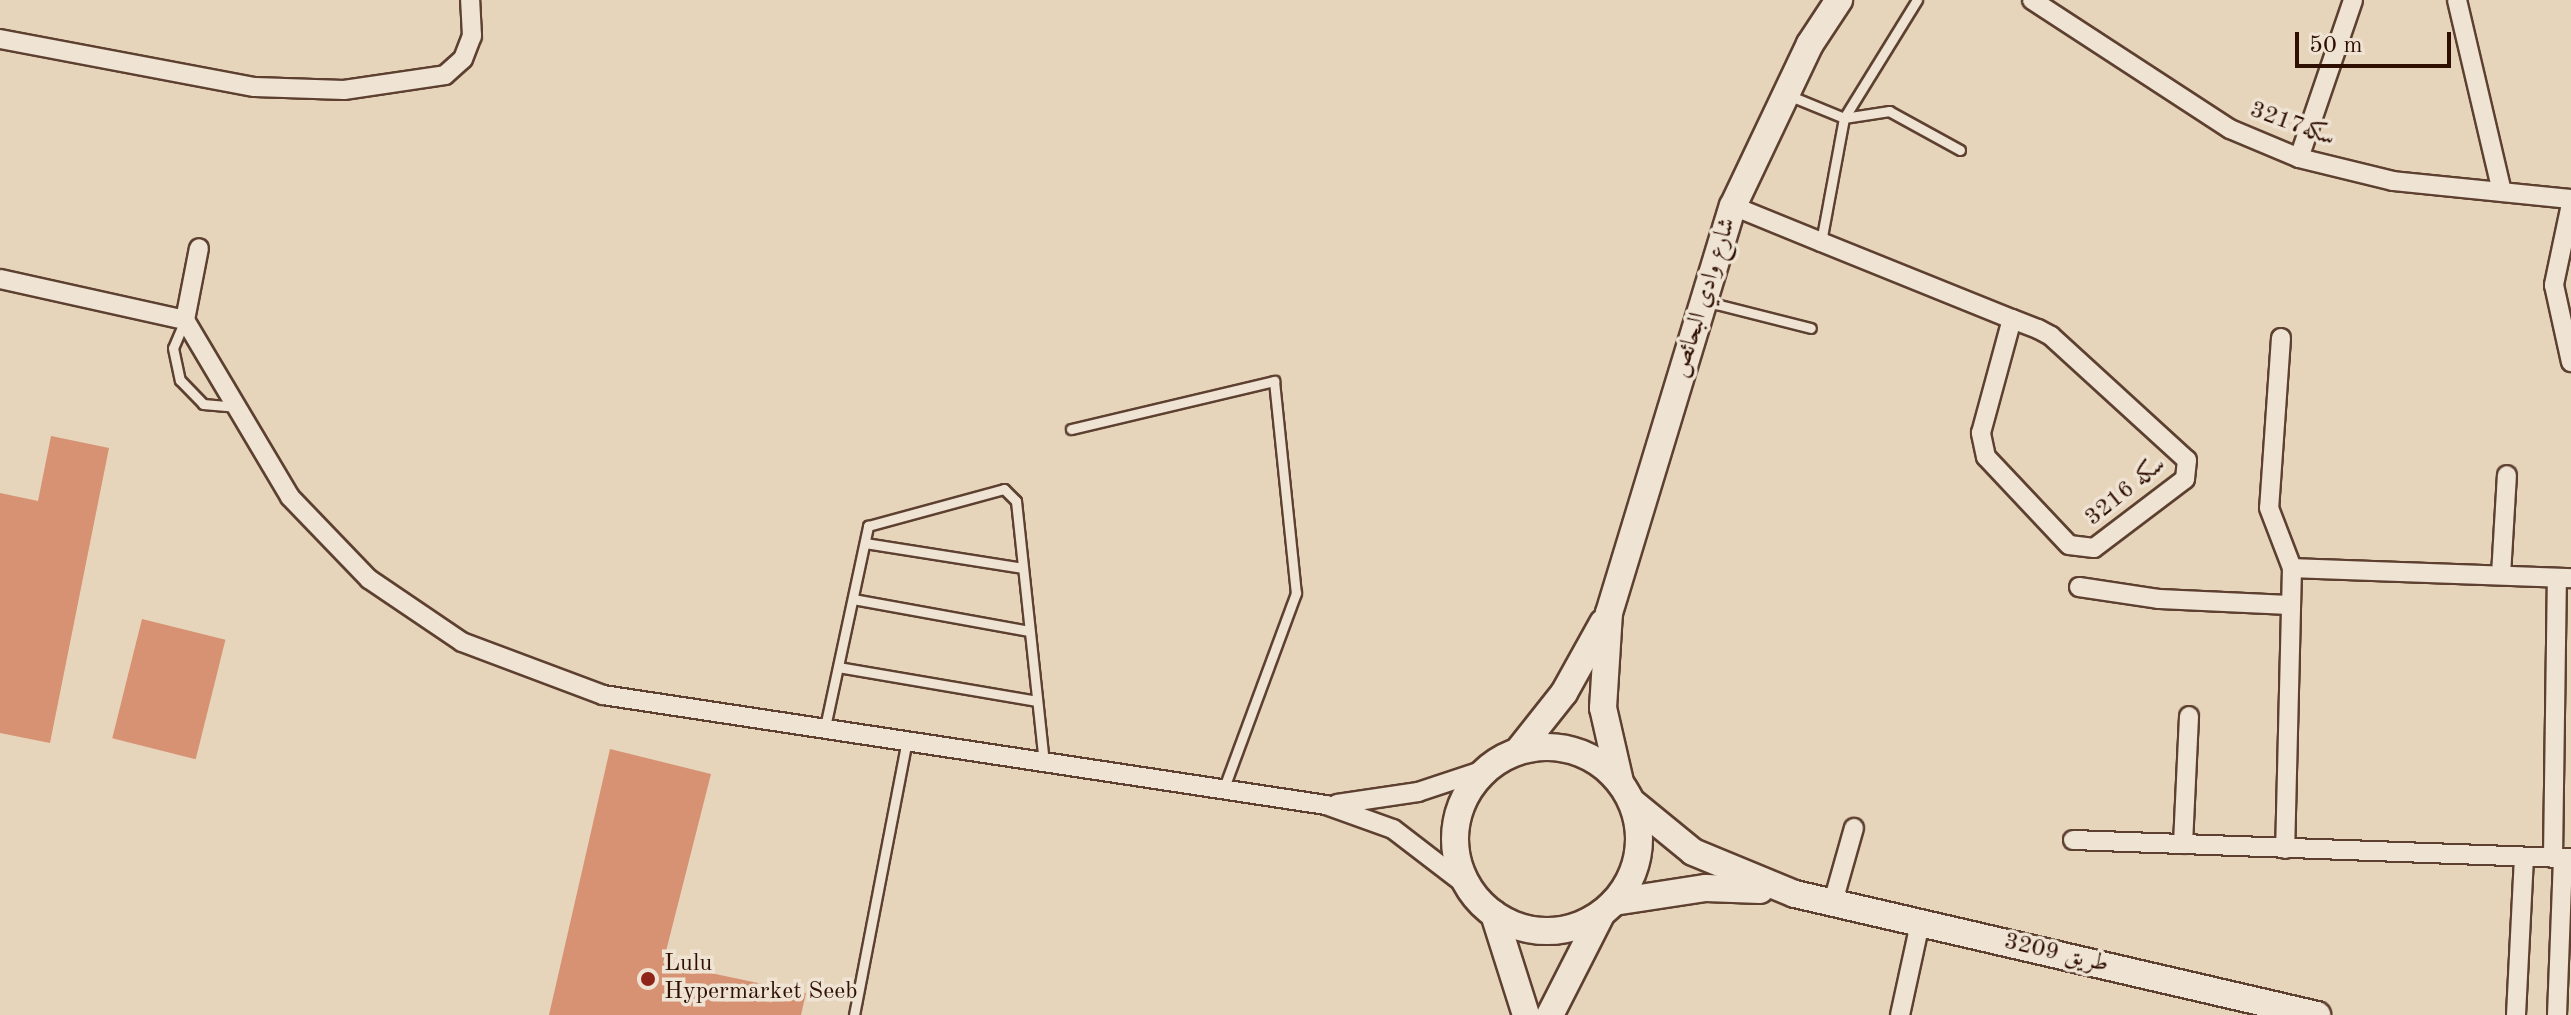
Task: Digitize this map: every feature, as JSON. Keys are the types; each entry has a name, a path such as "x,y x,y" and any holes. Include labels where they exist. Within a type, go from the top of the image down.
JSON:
{"street":[{"path":"0,39 255,87 344,90 445,75 463,59 472,36 470,0"},
{"name":"شارع وادي البحائص","path":"1609,613 1733,206 1785,93 1839,0"},
{"name":"سكه3217","path":"2032,0 2230,129 2299,158 2393,181 2571,201"},
{"path":"2299,158 2353,0"},
{"path":"2457,0 2502,192"},
{"path":"2571,201 2554,285 2571,362"},
{"name":"سكه 3216","path":"1733,206 2012,319 2051,336 2187,460 2185,479 2094,548 2069,545 1986,457 1981,433 2012,319"},
{"path":"199,248 185,320 290,497 369,579 462,642 603,695 908,738 1221,793 1326,805 1393,829 1467,886 1494,914 1526,1015"},
{"path":"0,279 185,320"},
{"path":"2281,338 2269,508 2292,568 2285,849"},
{"path":"2501,575 2507,475"},
{"path":"2292,568 2564,578 2563,858 2557,1015"},
{"path":"2079,587 2158,599 2291,605"},
{"path":"1326,805 1418,792 1487,769 1518,751 1564,693 1609,613"},
{"path":"1550,1015 1638,855 1626,792 1603,708 1609,613"},
{"path":"2183,844 2189,716"},
{"path":"1518,751 1585,755 1693,852 1795,894"},
{"path":"1467,886 1456,824 1487,769"},
{"path":"1833,902 1854,828"},
{"path":"2073,840 2563,858"},
{"path":"2516,1015 2524,857"},
{"path":"1494,914 1548,931 1608,907 1706,888 1795,894"},
{"name":"طريق 3209","path":"1795,894 2317,1015"},
{"path":"1900,1015 1920,923"}],"lane":[{"path":"1821,242 1844,118 1917,0"},
{"path":"1785,93 1844,118 1889,111 1960,150"},
{"path":"1704,301 1811,328"},
{"path":"185,320 173,348 180,380 203,404 235,407"},
{"path":"1071,429 1274,381 1296,593 1221,793"},
{"path":"825,727 868,526 1004,489 1016,501 1044,762"},
{"path":"865,543 1023,568"},
{"path":"853,599 1029,631"},
{"path":"838,667 1037,701"},
{"path":"854,1015 908,738"}],"building":[{"path":"51,436 109,448 50,743 0,733 0,493 38,501"},
{"path":"142,619 225,640 196,759 112,738"},
{"path":"610,749 711,774 663,963 806,993 801,1015 549,1015"}],"place":[{"name":"Lulu Hypermarket Seeb","path":"648,979"}]}
